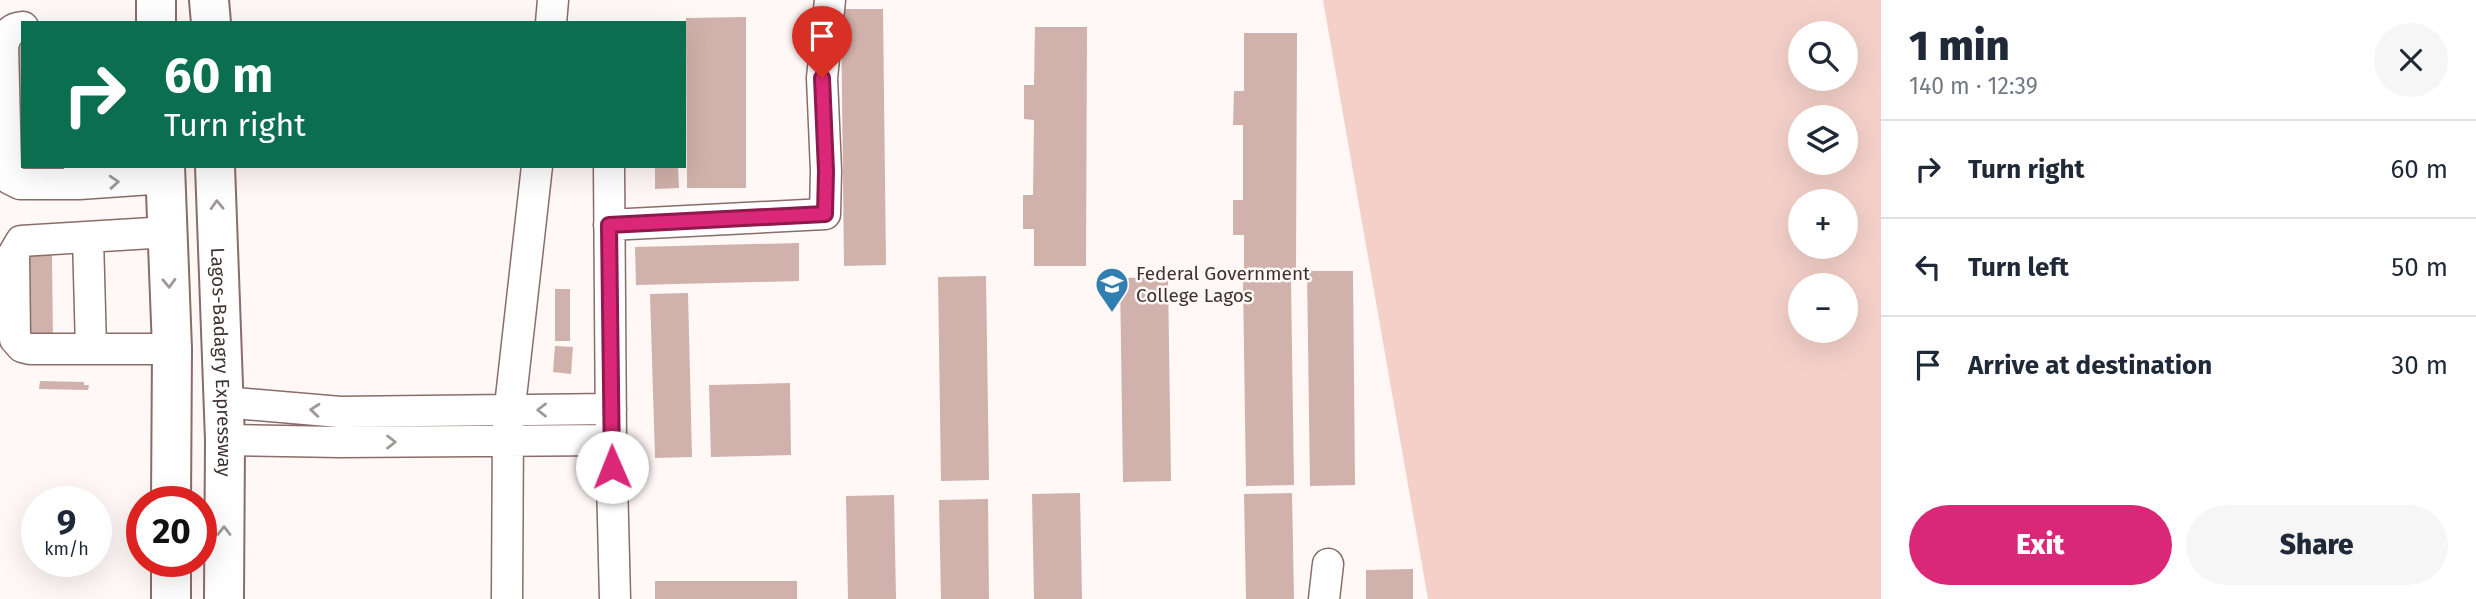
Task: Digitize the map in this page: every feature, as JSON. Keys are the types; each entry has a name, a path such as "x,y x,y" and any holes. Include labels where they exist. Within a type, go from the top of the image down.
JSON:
{"highway":[{"path":"156,0 158,21"},
{"path":"209,0 211,21"},
{"name":"Lagos-Badagry Expressway","path":"215,168 225,440 224,599"},
{"path":"165,172 172,349 171,486"},
{"path":"171,577 171,599"}],"lane":[{"path":"551,21 553,0"},
{"path":"609,225 825,214 822,78 830,0"},
{"path":"21,27 7,33 3,45 6,168 10,179 20,184 79,175 165,172"},
{"path":"507,599 510,410 537,168"},
{"path":"608,168 615,599"},
{"path":"168,232 21,241 14,253 15,339 22,347 30,349 172,349"},
{"path":"89,238 91,348"},
{"path":"223,401 340,412 611,409"},
{"path":"225,440 611,440"},
{"path":"1324,599 1328,564"}],"shaded area":[{"path":"1323,0 1881,0 1881,599 1428,599"}],"building":[{"path":"841,9 883,9 886,265 844,266"},
{"path":"746,17 746,188 687,188 686,18"},
{"path":"1035,27 1087,27 1086,266 1034,266 1034,229 1023,229 1023,195 1033,195 1034,120 1024,119 1024,85 1034,85"},
{"path":"1244,33 1297,33 1296,271 1244,271 1244,235 1233,235 1233,200 1243,200 1243,125 1233,125 1234,91 1244,91"},
{"path":"9,46 21,46 21,161 11,162"},
{"path":"655,168 678,168 679,188 655,189"},
{"path":"799,243 799,281 636,285 635,247"},
{"path":"22,253 52,253 53,343 22,343"},
{"path":"1307,271 1353,271 1355,485 1310,486"},
{"path":"986,276 989,480 941,481 938,277"},
{"path":"1168,277 1171,481 1123,482 1120,278"},
{"path":"1291,281 1294,485 1246,486 1243,282"},
{"path":"555,289 570,289 570,341 555,341"},
{"path":"688,293 692,457 655,458 650,294"},
{"path":"555,346 573,347 571,374 553,372"},
{"path":"40,381 84,382 84,385 89,385 88,390 39,389"},
{"path":"790,383 791,455 711,457 709,385"},
{"path":"1080,493 1082,599 1034,599 1032,494"},
{"path":"1292,493 1294,599 1246,599 1244,494"},
{"path":"894,495 896,599 848,599 846,496"},
{"path":"988,499 989,599 941,599 939,500"},
{"path":"1413,569 1413,599 1366,599 1366,570"},
{"path":"655,581 797,581 797,599 655,599"}],"place":[{"name":"Federal Government College Lagos","path":"1112,314"}],"route":[{"path":"612,467 609,225 825,214 822,78"}]}
